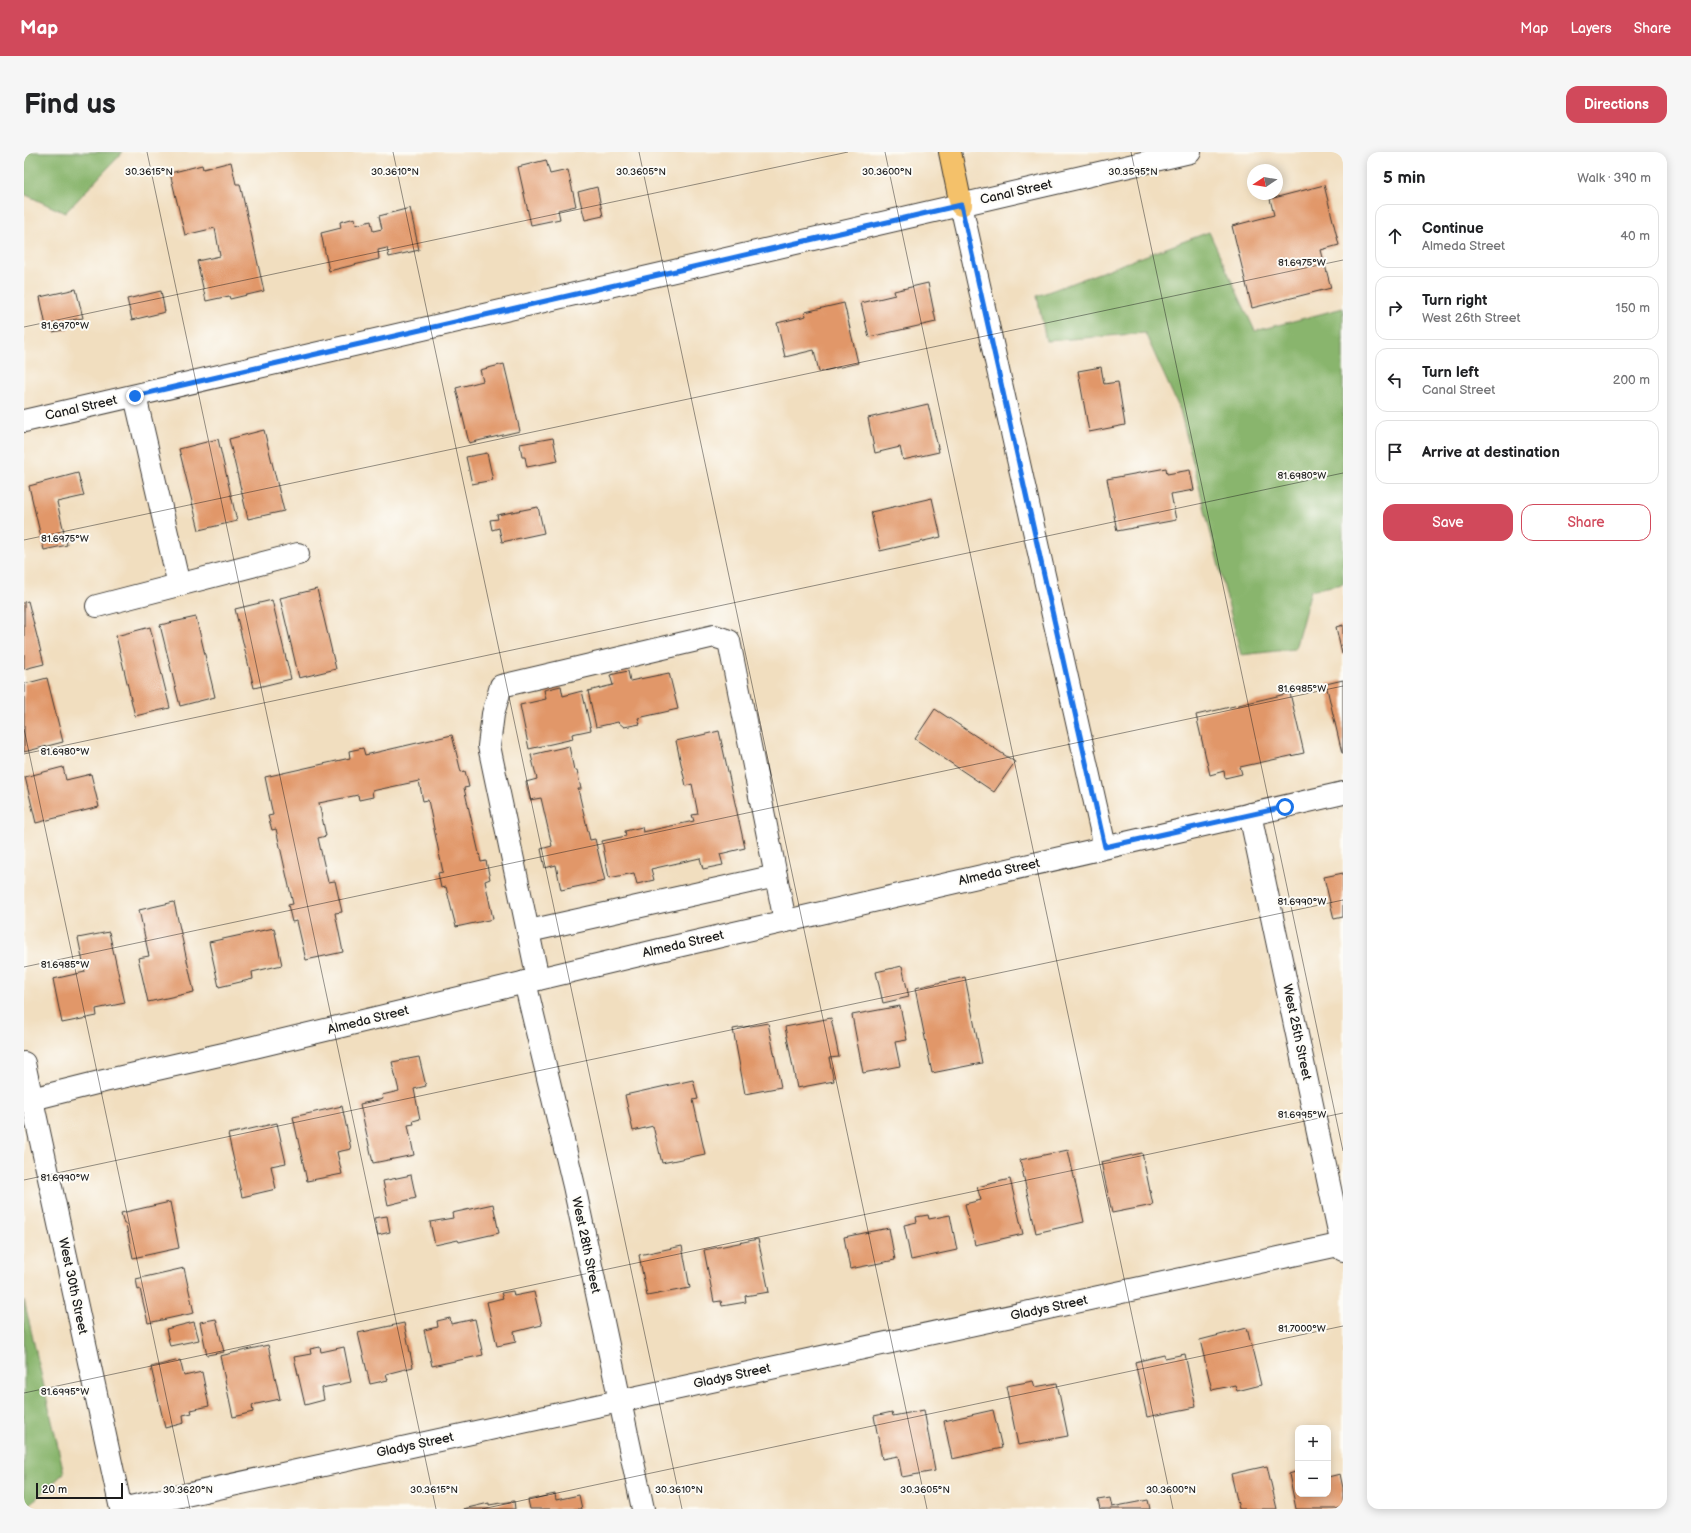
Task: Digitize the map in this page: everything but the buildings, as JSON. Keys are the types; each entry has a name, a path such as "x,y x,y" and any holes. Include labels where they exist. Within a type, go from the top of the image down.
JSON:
{"main road":[{"path":"950,152 961,205"}],"street":[{"name":"Canal Street","path":"24,421 961,205 1135,158 1190,152"},
{"path":"961,205 1105,847"},
{"path":"135,396 179,585"},
{"path":"97,606 298,554"},
{"name":"West 28th Street","path":"643,1509 532,980 529,931 489,746 493,714 501,686 714,636 729,641 776,876"},
{"name":"Almeda Street","path":"28,1100 785,920 1343,793"},
{"name":"West 25th Street","path":"1250,814 1343,1246"},
{"path":"529,931 776,876 785,920"},
{"name":"West 30th Street","path":"24,1063 28,1100 121,1509"},
{"name":"Gladys Street","path":"121,1509 619,1400 1343,1246"}],"green space":[{"path":"24,152 123,152 65,213 24,194"},
{"path":"1209,232 1255,331 1343,308 1343,584 1311,590 1295,649 1241,655 1180,410 1145,333 1046,341 1037,296"},
{"path":"24,1300 64,1473 30,1504 28,1509 24,1509"}],"route":[{"path":"135,396 961,205 1105,847 1285,807"}]}
